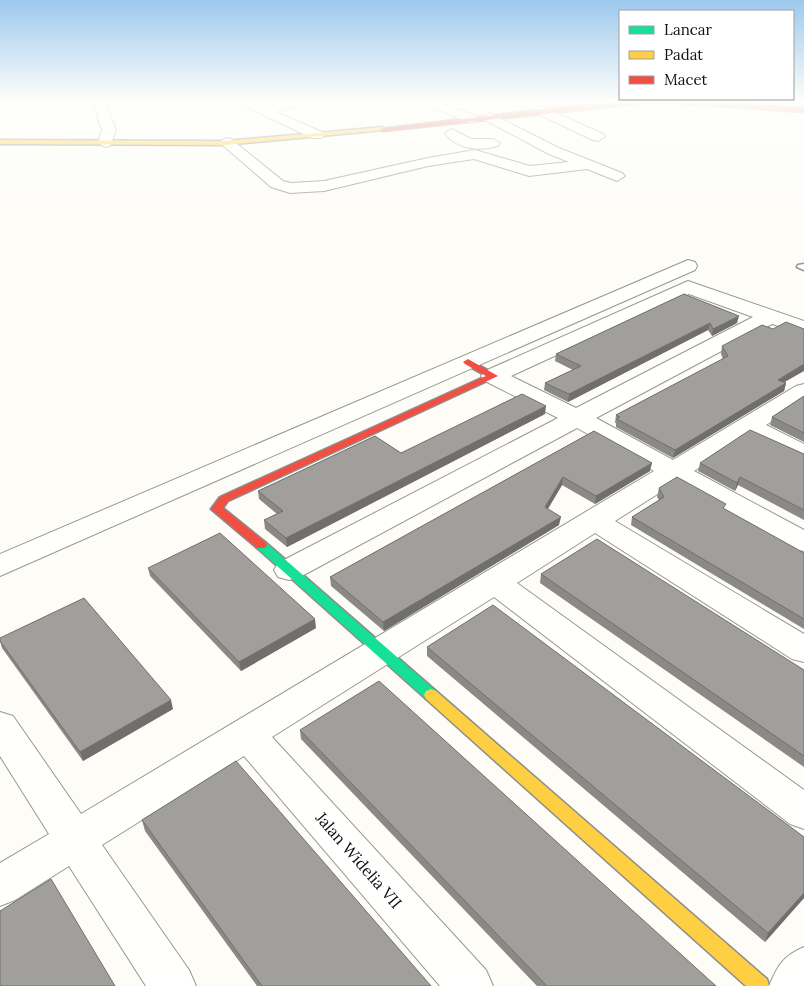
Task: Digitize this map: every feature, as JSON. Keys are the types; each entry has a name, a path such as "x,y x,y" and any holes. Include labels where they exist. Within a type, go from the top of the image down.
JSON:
{"main road":[{"path":"468,362 493,376"},
{"path":"493,376 224,499 217,509 289,570 760,986"}],"street":[{"path":"233,148 277,184 290,188 324,186 475,154 529,171 587,165"},
{"path":"552,148 587,165 617,176"},
{"path":"668,258 804,311"},
{"path":"0,566 468,362 706,273"},
{"path":"493,376 688,287 804,328"},
{"path":"289,570 772,316"},
{"path":"493,376 577,418 804,542"},
{"path":"0,886 804,390"},
{"path":"747,426 804,454"},
{"path":"594,520 804,650"},
{"path":"494,582 804,812"},
{"path":"0,726 174,986"},
{"name":"Jalan Widelia VII","path":"248,734 470,986"},
{"path":"792,986 804,970"}],"building":[{"path":"684,294 739,316 713,329 710,323 569,394 545,383 581,366 556,354"},
{"path":"786,322 804,329 804,364 778,380 786,383 675,450 617,419 620,417 616,415 728,356 722,346 762,325 773,329"},
{"path":"522,394 546,406 286,538 264,520 283,511 258,491 375,436 401,453"},
{"path":"804,396 804,433 772,417"},
{"path":"750,430 804,454 804,510 740,477 737,483 700,463"},
{"path":"594,431 652,463 596,496 563,477 545,507 561,517 383,622 330,577"},
{"path":"677,477 726,504 723,508 804,553 804,619 632,517 664,497 659,488"},
{"path":"220,533 315,619 239,662 148,568"},
{"path":"597,539 804,670 804,756 541,574"},
{"path":"84,598 171,700 80,752 0,641 0,638"},
{"path":"493,605 804,837 804,893 768,933 427,647"},
{"path":"379,681 716,986 547,986 300,730"},
{"path":"236,761 431,986 262,986 142,820"},
{"path":"51,879 115,986 0,986 0,911"}],"traffic: fast":[{"path":"261,545 431,695"}],"traffic: slow":[{"path":"431,695 760,986"}],"traffic: jam":[{"path":"261,545 217,509 224,499 493,376 468,362"}]}
